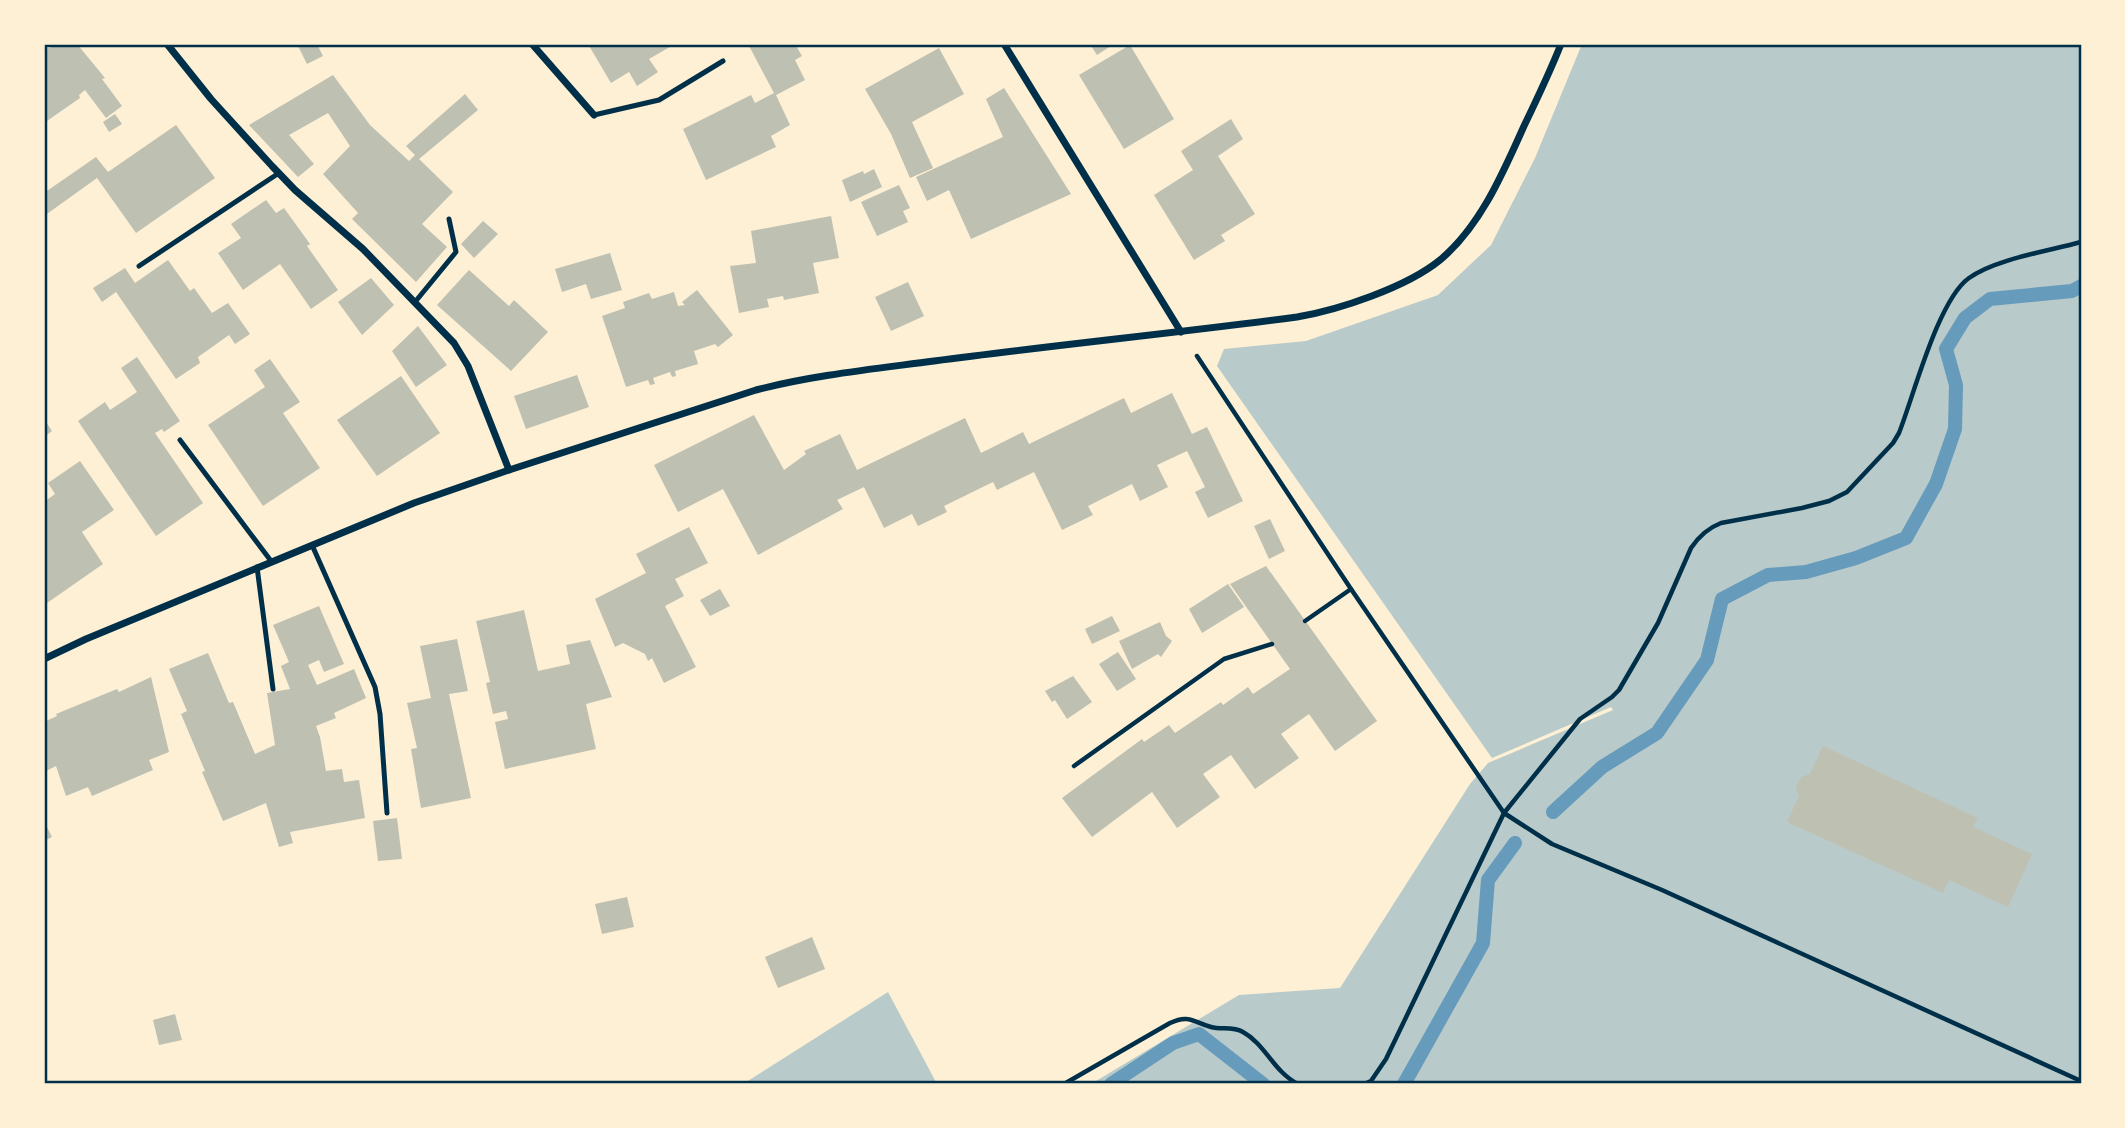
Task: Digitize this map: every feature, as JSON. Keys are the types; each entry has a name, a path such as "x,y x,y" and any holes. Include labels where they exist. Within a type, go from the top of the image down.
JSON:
{"street":[{"path":"167,44 211,99 295,190 363,249 454,343 474,379 509,470"},
{"path":"532,44 594,115"},
{"path":"1004,44 1181,332"},
{"path":"44,659 271,561 414,503 781,383 1008,351 1310,315 1369,296 1432,266 1462,237 1488,199 1561,44"}],"lane":[{"path":"594,115 659,100 723,61"},
{"path":"139,266 279,173"},
{"path":"415,302 456,252 449,219"},
{"path":"180,440 271,561"},
{"path":"312,545 375,687 380,714 387,813"},
{"path":"257,567 273,688"}],"path":[{"path":"1364,1084 1371,1081 1386,1059 1504,813 1580,719 1619,690 1658,623 1692,548 1703,534 1721,523 1810,506 1847,492 1893,443 1899,433 1939,321 1949,299 1958,288 1967,279 1988,268 2081,242"},
{"path":"1181,332 1504,813 1552,844 1661,890 2081,1081"},
{"path":"1305,621 1352,589"},
{"path":"1074,766 1224,659 1272,644"},
{"path":"1064,1084 1182,1018 1194,1019 1211,1027 1244,1032 1284,1075 1298,1084"}],"shaded area":[{"path":"1582,44 2081,44 2081,1084 1091,1084 1239,995 1340,988 1470,784 1488,763 1613,710 1611,707 1492,758 1217,366 1224,349 1306,341 1438,295 1491,245 1535,158"},
{"path":"888,992 937,1084 743,1084"}],"building":[{"path":"59,44 77,44 105,78 102,79 122,106 106,118 85,90 79,95 80,98 44,123 44,46 46,49"},
{"path":"297,44 317,44 323,56 307,64"},
{"path":"588,44 675,44 649,59 658,72 637,86 629,72 611,83"},
{"path":"748,44 795,44 802,56 795,60 805,80 776,95 790,125 771,136 776,147 706,180 683,129 751,95 755,103 774,93"},
{"path":"1090,44 1114,44 1097,55"},
{"path":"1130,45 1174,119 1124,149 1079,75"},
{"path":"939,48 964,94 912,122 933,168 910,178 891,134 865,89"},
{"path":"333,75 370,125 409,161 415,155 406,146 465,94 478,110 419,159 453,192 422,224 447,247 416,282 352,219 358,213 323,174 350,146 328,113 289,135 314,164 298,177 249,125"},
{"path":"1004,88 1071,194 971,239 949,190 927,201 916,177 1003,137 986,99"},
{"path":"115,114 122,124 109,132 103,122"},
{"path":"1231,119 1243,139 1218,156 1255,214 1221,235 1225,241 1194,260 1154,195 1193,170 1181,151"},
{"path":"176,125 215,178 136,233 97,178 44,216 44,193 96,157 108,172"},
{"path":"874,169 882,187 850,202 842,180"},
{"path":"899,185 910,208 903,211 908,222 877,236 861,202"},
{"path":"266,200 276,213 284,208 338,290 311,309 280,264 243,290 218,253 241,238 231,224"},
{"path":"831,216 839,258 813,263 819,293 784,300 783,296 767,299 769,307 739,313 730,266 756,263 751,231"},
{"path":"483,221 498,234 474,258 461,244"},
{"path":"610,253 622,290 591,299 586,284 562,292 555,269"},
{"path":"168,260 190,291 194,288 212,313 228,303 250,334 235,344 229,335 198,357 200,363 176,379 116,292 102,302 93,288 125,268 135,283"},
{"path":"469,270 509,306 514,300 548,332 511,371 437,305"},
{"path":"371,278 394,305 362,335 338,302"},
{"path":"908,282 924,316 891,331 875,297"},
{"path":"697,290 733,335 718,347 715,344 694,351 698,364 675,371 676,376 672,377 670,372 653,378 655,384 650,385 648,380 626,387 602,316 625,308 623,302 649,293 652,299 674,292 678,306 685,305 682,302"},
{"path":"418,326 447,365 416,387 392,351"},
{"path":"137,357 180,421 164,432 162,429 155,433 203,503 156,536 78,421 105,402 110,410 137,392 121,368"},
{"path":"270,359 300,402 283,413 320,468 263,506 208,425 265,387 254,370"},
{"path":"577,375 589,407 526,429 514,396"},
{"path":"401,376 440,433 377,476 337,420"},
{"path":"1172,393 1192,434 1207,427 1243,501 1208,518 1195,492 1205,487 1187,451 1157,465 1168,487 1140,501 1132,484 1088,506 1093,515 1062,530 1034,472 997,490 993,482 944,506 947,512 918,526 912,514 884,528 864,487 837,500 843,509 758,555 723,489 678,512 654,465 754,415 784,470 806,454 804,451 840,434 857,470 965,418 981,453 1023,432 1029,444 1124,398 1131,413"},
{"path":"44,419 52,431 44,437"},
{"path":"80,461 114,510 82,532 103,564 47,603 44,598 44,502 55,494 48,483"},
{"path":"1270,519 1285,551 1269,559 1254,526"},
{"path":"689,527 708,563 675,579 684,596 665,606 696,667 664,683 652,658 648,661 645,654 623,643 615,647 595,599 646,573 636,554"},
{"path":"1266,566 1377,721 1335,751 1309,714 1281,734 1299,758 1255,789 1231,755 1203,774 1220,797 1177,828 1152,792 1092,837 1062,798 1142,739 1144,742 1169,725 1175,733 1221,702 1223,705 1248,687 1253,694 1290,669 1230,584"},
{"path":"1228,584 1244,607 1202,633 1189,609"},
{"path":"720,589 730,606 710,616 700,600"},
{"path":"319,606 344,664 324,672 319,660 308,665 317,685 354,669 366,698 334,713 336,718 316,726 326,771 342,769 344,782 359,780 365,818 290,832 293,843 279,847 266,803 223,821 181,714 187,711 169,669 208,653 255,754 275,745 267,693 290,689 281,666 289,662 273,625"},
{"path":"524,610 538,671 570,664 566,645 590,640 612,697 586,704 596,749 505,769 495,722 508,719 506,711 493,714 486,683 490,682 476,621"},
{"path":"1112,616 1120,631 1092,644 1085,629"},
{"path":"1160,622 1166,636 1172,641 1161,657 1158,654 1132,669 1119,641"},
{"path":"457,639 468,691 449,694 471,798 421,808 411,749 417,748 407,703 431,698 420,646"},
{"path":"1118,652 1136,679 1117,691 1099,664"},
{"path":"1073,676 1092,702 1067,719 1055,700 1052,702 1045,691"},
{"path":"151,677 169,752 149,760 153,770 92,796 88,787 66,796 56,766 44,772 44,722 57,716 56,714 117,689 119,692"},
{"path":"1823,746 1978,818 1973,827 2032,854 2008,907 1949,880 1943,893 1787,822 1799,796 1796,787 1801,777 1810,774"},
{"path":"397,818 402,859 378,861 373,821"},
{"path":"44,821 52,837 44,841"},
{"path":"627,897 634,927 602,934 595,904"},
{"path":"812,937 825,969 778,988 765,957"},
{"path":"175,1014 182,1040 159,1045 153,1020"}],"waterway":[{"path":"1553,812 1602,767 1657,733 1707,660 1722,599 1768,575 1806,572 1856,558 1906,538 1936,484 1955,429 1956,385 1946,349 1965,318 1990,299 2072,291 2081,286"},
{"path":"1404,1084 1483,943 1488,880 1515,843"},
{"path":"1111,1084 1173,1043 1199,1034 1263,1084"}]}
